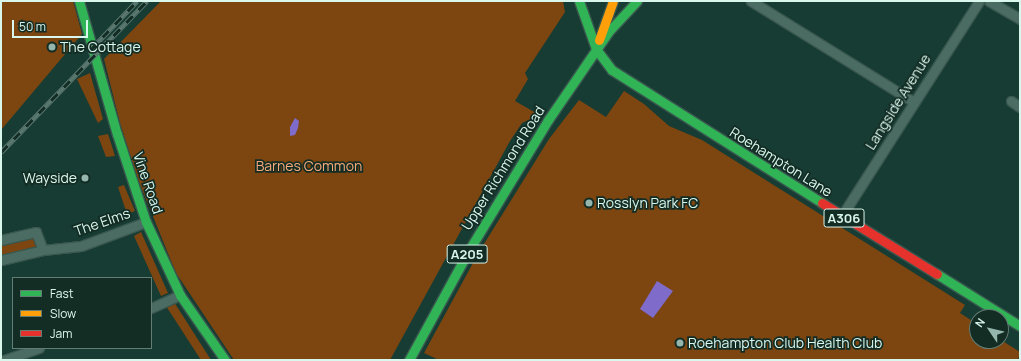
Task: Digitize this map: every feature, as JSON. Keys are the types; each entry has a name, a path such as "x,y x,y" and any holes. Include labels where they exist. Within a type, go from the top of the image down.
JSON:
{"main road":[{"name":"Vine Road","path":"79,1 117,134 146,222 180,295 225,360"},
{"name":"A306","path":"579,1 596,49"},
{"name":"A205","path":"596,49 613,1"},
{"name":"Upper Richmond Road","path":"409,360 469,250 521,163 608,31 637,1"},
{"name":"Roehampton Lane","path":"596,49 608,66 619,74 842,217 1019,324"}],"street":[{"path":"751,1 914,102"},
{"name":"Langside Avenue","path":"842,217 979,1"},
{"path":"989,1 1020,19"},
{"path":"1011,102 1020,107"},
{"name":"The Elms","path":"1,260 42,250 81,246 146,222"},
{"path":"1,240 36,232 42,250"},
{"path":"152,308 180,295"},
{"path":"4,360 36,349"}],"green space":[{"path":"1,1 73,1 82,34 1,130"},
{"name":"Barnes Common","path":"161,1 563,1 565,12 525,73 528,79 515,101 536,113 533,118 522,123 510,141 390,360 234,360 176,273 139,182 120,123 104,59"},
{"path":"90,73 103,119 98,123 77,79"},
{"path":"624,91 644,104 669,126 702,140 965,305 960,313 969,319 969,349 1009,349 1009,345 1020,352 1018,360 439,360 424,353 479,252 549,139 579,100 606,117"},
{"path":"108,134 115,156 106,157 98,136"},
{"path":"124,185 135,211 127,214 118,187"},
{"path":"141,232 168,293 161,296 134,236"},
{"path":"33,236 37,247 1,256 1,245"},
{"path":"174,302 211,360 201,360 166,306"}],"shaded area":[{"path":"295,118 299,121 298,128 295,135 290,136 290,127"},
{"path":"657,281 673,291 653,318 640,309"}],"railway":[{"path":"90,50 137,1"},
{"path":"1,152 147,1"}],"traffic: fast":[{"path":"79,1 117,134 146,222 180,295 225,360"},
{"path":"579,1 596,49"},
{"path":"409,360 469,250 548,120 609,31 637,1"},
{"path":"596,49 612,70 822,203"},
{"path":"937,274 1020,326"}],"traffic: slow":[{"path":"599,40 613,1"}],"traffic: jam":[{"path":"822,203 937,274"}],"place":[{"name":"The Cottage","path":"52,47"},
{"name":"Wayside","path":"85,178"},
{"name":"Rosslyn Park FC","path":"589,203"},
{"name":"Roehampton Club Health Club","path":"680,343"}]}
